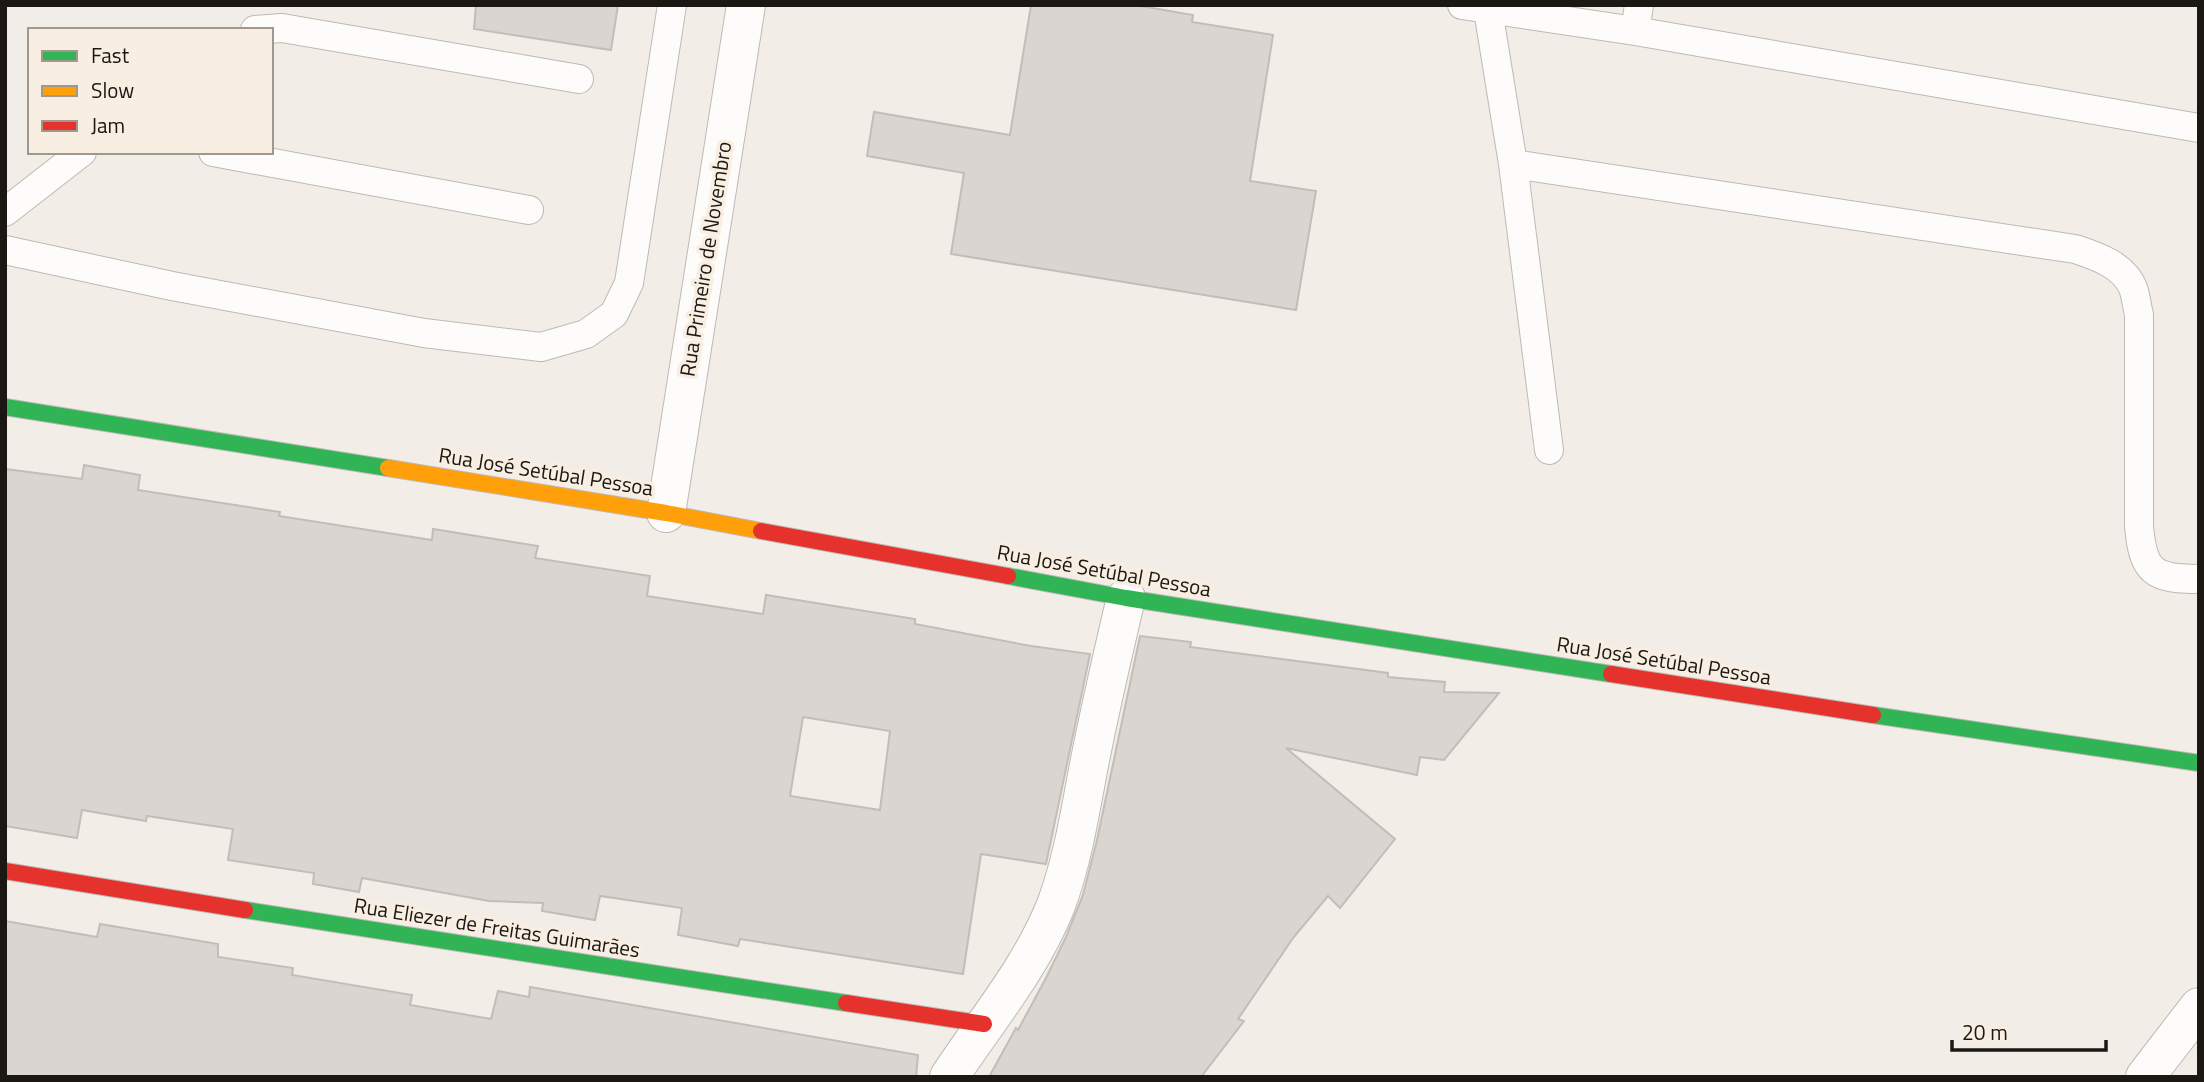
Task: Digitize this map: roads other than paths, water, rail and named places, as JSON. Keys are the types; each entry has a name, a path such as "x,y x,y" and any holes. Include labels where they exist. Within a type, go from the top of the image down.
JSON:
{"street":[{"name":"Rua Primeiro de Novembro","path":"666,513 746,5"},
{"name":"Rua José Setúbal Pessoa","path":"5,407 666,513 1126,598 1992,734 2199,763"},
{"path":"949,1077 1022,972 1055,905 1079,824 1126,598"},
{"name":"Rua Eliezer de Freitas Guimarães","path":"5,871 984,1024"},
{"path":"2145,1077 2199,1007"}],"lane":[{"path":"5,250 172,286 424,333 541,347 586,334 614,314 629,284 672,5"},
{"path":"1549,450 1513,164 1475,7 1637,18 2199,128"},
{"path":"273,29 282,28 579,79"},
{"path":"5,212 79,154"},
{"path":"224,154 529,210"},
{"path":"1513,164 2075,249 2100,257 2119,270 2133,286 2138,316 2138,526 2141,552 2151,570 2168,578 2199,579"}]}
